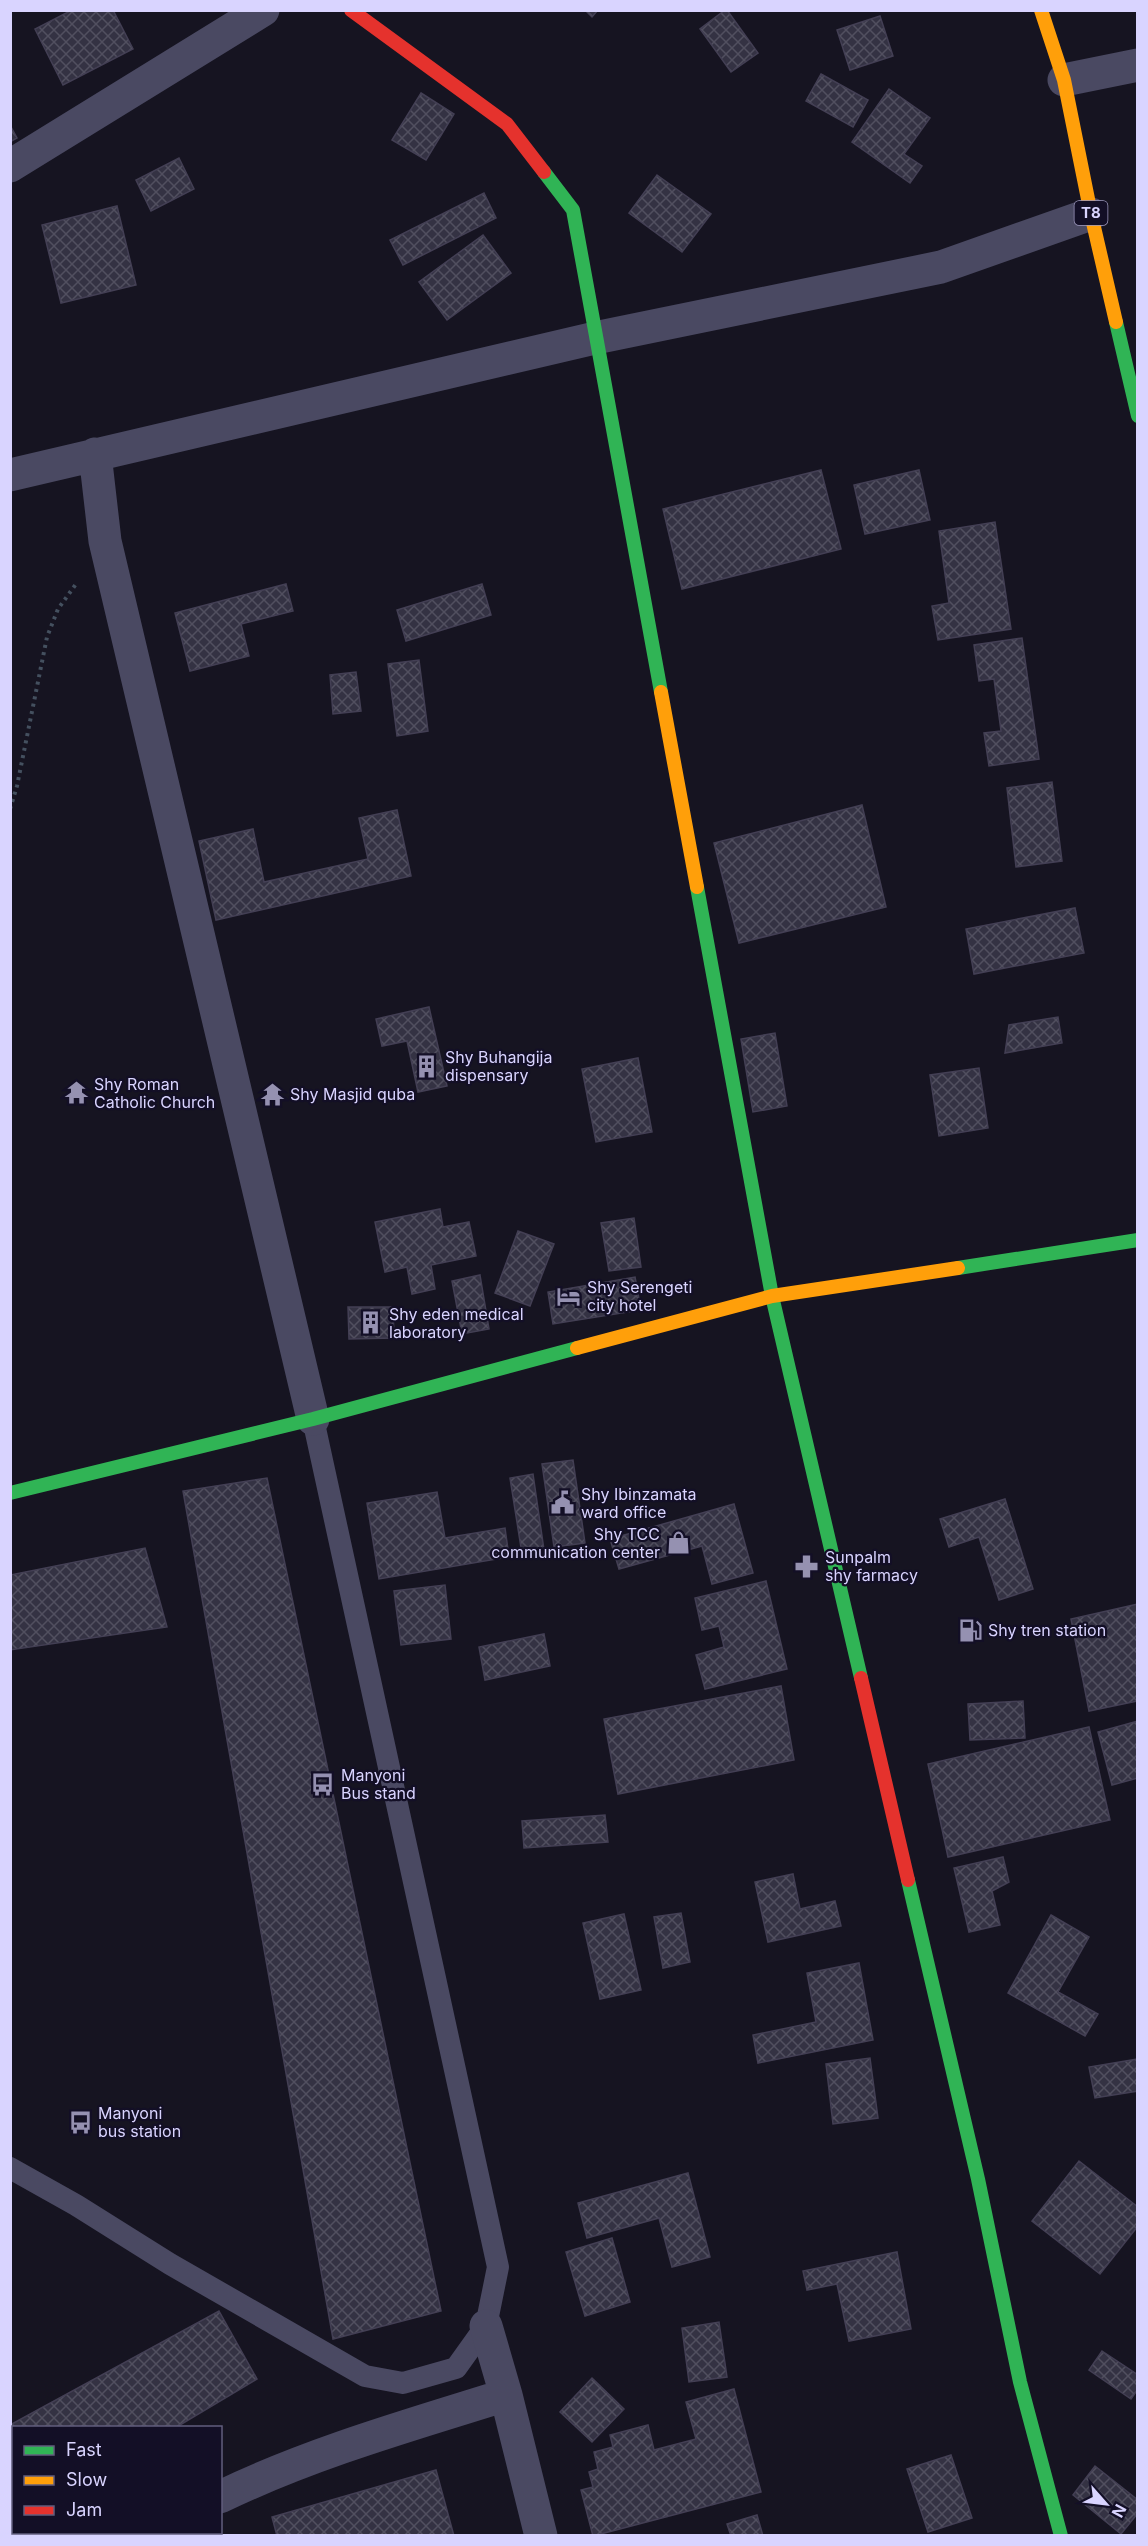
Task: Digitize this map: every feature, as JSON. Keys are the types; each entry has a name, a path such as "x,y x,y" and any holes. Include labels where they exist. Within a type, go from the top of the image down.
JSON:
{"main road":[{"path":"351,10 507,124 573,210 772,1296 978,2179 1020,2382 1061,2535"},
{"name":"T8","path":"1041,10 1064,80 1091,214 1137,416"},
{"path":"10,1493 313,1419 772,1296 1137,1240"}],"street":[{"path":"10,166 262,10"},
{"path":"1064,80 1137,65"},
{"path":"10,475 595,338 941,267 1091,214"},
{"path":"95,454 105,541 313,1419"},
{"path":"486,2326 541,2535"},
{"path":"222,2496 247,2484 367,2439 506,2395"}],"lane":[{"path":"10,2168 76,2205 170,2264 365,2376 403,2384 456,2368 486,2326 498,2267 313,1419"}],"path":[{"path":"10,809 18,786 47,637 58,609 105,541"}],"building":[{"path":"72,10 113,10 133,49 63,85 35,29"},
{"path":"585,10 598,10 592,17"},
{"path":"725,10 758,53 731,72 700,29"},
{"path":"880,16 893,56 850,70 837,30"},
{"path":"821,74 868,100 853,127 806,101"},
{"path":"889,89 930,118 904,154 922,166 910,183 852,142"},
{"path":"421,93 454,114 426,160 392,140"},
{"path":"10,125 17,138 10,142"},
{"path":"179,158 194,189 151,211 136,180"},
{"path":"657,175 711,214 682,252 629,213"},
{"path":"484,193 496,218 403,265 390,240"},
{"path":"117,206 136,285 61,303 42,225"},
{"path":"483,235 511,273 447,320 419,282"},
{"path":"821,470 841,549 682,589 663,509"},
{"path":"919,470 930,520 865,534 854,485"},
{"path":"995,522 1011,629 938,640 932,606 949,603 939,531"},
{"path":"286,584 293,611 241,624 249,656 190,671 175,613"},
{"path":"482,584 491,615 406,641 397,610"},
{"path":"1022,638 1039,759 989,766 984,733 1001,731 994,679 979,681 974,645"},
{"path":"419,660 428,731 397,736 388,664"},
{"path":"356,672 361,711 333,714 330,675"},
{"path":"1052,782 1062,861 1016,867 1007,788"},
{"path":"862,805 886,907 739,943 714,843"},
{"path":"397,810 411,876 216,920 199,841 253,829 264,882 368,859 359,818"},
{"path":"1075,908 1084,953 974,974 966,929"},
{"name":"Shy Buhangija dispensary","path":"429,1007 447,1086 418,1092 407,1041 382,1046 376,1019"},
{"path":"1058,1017 1062,1043 1005,1053 1009,1025"},
{"path":"775,1033 787,1106 753,1112 741,1039"},
{"path":"638,1058 652,1132 596,1142 582,1069"},
{"path":"979,1068 988,1128 939,1136 930,1075"},
{"path":"440,1209 443,1227 469,1222 476,1256 431,1265 435,1289 412,1294 407,1267 385,1272 375,1222"},
{"path":"634,1218 641,1267 609,1271 601,1223"},
{"path":"518,1231 554,1244 530,1306 495,1293"},
{"path":"480,1275 489,1329 462,1334 452,1281"},
{"path":"635,1277 641,1310 553,1324 548,1292"},
{"name":"Shy eden medical laboratory","path":"348,1307 393,1307 394,1338 349,1339"},
{"name":"Shy Ibinzamata ward office","path":"573,1460 585,1543 554,1547 542,1464"},
{"path":"533,1474 544,1550 522,1554 510,1478"},
{"path":"267,1478 441,2311 333,2339 183,1491"},
{"path":"437,1492 445,1538 505,1528 509,1557 379,1579 367,1503"},
{"path":"1005,1499 1033,1589 999,1600 979,1537 949,1547 940,1519"},
{"name":"Shy TCC communication center","path":"734,1504 753,1573 712,1584 702,1546 619,1569 610,1539"},
{"path":"145,1548 167,1627 10,1650 10,1575"},
{"path":"766,1581 787,1669 705,1689 696,1655 724,1647 719,1626 702,1630 695,1598"},
{"path":"445,1585 451,1639 401,1645 394,1591"},
{"path":"1138,1604 1138,1701 1089,1711 1071,1619"},
{"path":"544,1634 550,1666 485,1680 479,1647"},
{"path":"781,1686 794,1760 618,1794 604,1719"},
{"path":"1023,1701 1025,1738 970,1740 968,1704"},
{"path":"1138,1721 1138,1778 1112,1785 1098,1732"},
{"path":"1089,1727 1110,1820 948,1857 928,1764"},
{"path":"605,1815 608,1842 524,1848 522,1821"},
{"path":"1003,1857 1009,1882 992,1891 1000,1925 969,1932 954,1868"},
{"path":"793,1874 800,1909 835,1901 841,1926 768,1942 755,1882"},
{"path":"681,1913 690,1962 663,1968 654,1917"},
{"path":"624,1914 641,1990 600,1999 583,1923"},
{"path":"1051,1915 1089,1937 1058,1992 1098,2014 1085,2036 1008,1993"},
{"path":"859,1963 873,2040 758,2063 753,2035 816,2022 807,1973"},
{"path":"870,2058 878,2118 833,2124 826,2064"},
{"path":"1138,2059 1138,2091 1095,2098 1089,2067"},
{"path":"1079,2161 1138,2207 1138,2226 1100,2274 1032,2221"},
{"path":"688,2173 710,2257 672,2267 659,2218 587,2238 578,2203"},
{"path":"612,2238 630,2302 585,2316 566,2252"},
{"path":"897,2252 911,2329 849,2341 837,2284 807,2290 803,2271"},
{"path":"219,2311 257,2379 178,2426 12,2426 12,2524 10,2525 10,2425"},
{"path":"719,2322 727,2377 689,2382 682,2328"},
{"path":"1102,2351 1138,2375 1138,2389 1131,2399 1089,2370"},
{"path":"592,2378 624,2409 592,2442 560,2412"},
{"path":"734,2389 761,2492 593,2536 581,2490 593,2487 589,2472 598,2469 594,2452 613,2447 610,2435 648,2425 654,2450 696,2439 686,2402"},
{"path":"951,2455 972,2518 928,2532 907,2469"},
{"path":"1095,2466 1138,2500 1138,2513 1121,2534 1073,2495"},
{"path":"436,2470 454,2536 277,2536 272,2517"},
{"path":"757,2515 763,2536 731,2536 727,2524"}],"traffic: fast":[{"path":"544,172 573,210 661,692"},
{"path":"1116,322 1138,416"},
{"path":"697,887 772,1296 861,1678"},
{"path":"958,1268 1138,1240"},
{"path":"10,1493 313,1419 577,1348"},
{"path":"908,1880 978,2179 1020,2382 1061,2536"}],"traffic: slow":[{"path":"1041,10 1064,80 1116,322"},
{"path":"661,692 697,887"},
{"path":"577,1348 772,1296 958,1268"}],"traffic: jam":[{"path":"351,10 507,124 544,172"},
{"path":"861,1678 908,1880"}],"place":[{"name":"Shy Buhangija dispensary","path":"427,1066"},
{"name":"Shy Roman Catholic Church","path":"76,1093"},
{"name":"Shy Masjid quba","path":"272,1094"},
{"name":"Shy Serengeti city hotel","path":"569,1296"},
{"name":"Shy eden medical laboratory","path":"371,1323"},
{"name":"Shy Ibinzamata ward office","path":"563,1503"},
{"name":"Shy TCC communication center","path":"678,1543"},
{"name":"Sunpalm shy farmacy","path":"807,1566"},
{"name":"Shy tren station","path":"970,1630"},
{"name":"Manyoni Bus stand","path":"323,1784"},
{"name":"Manyoni bus station","path":"80,2122"}]}
